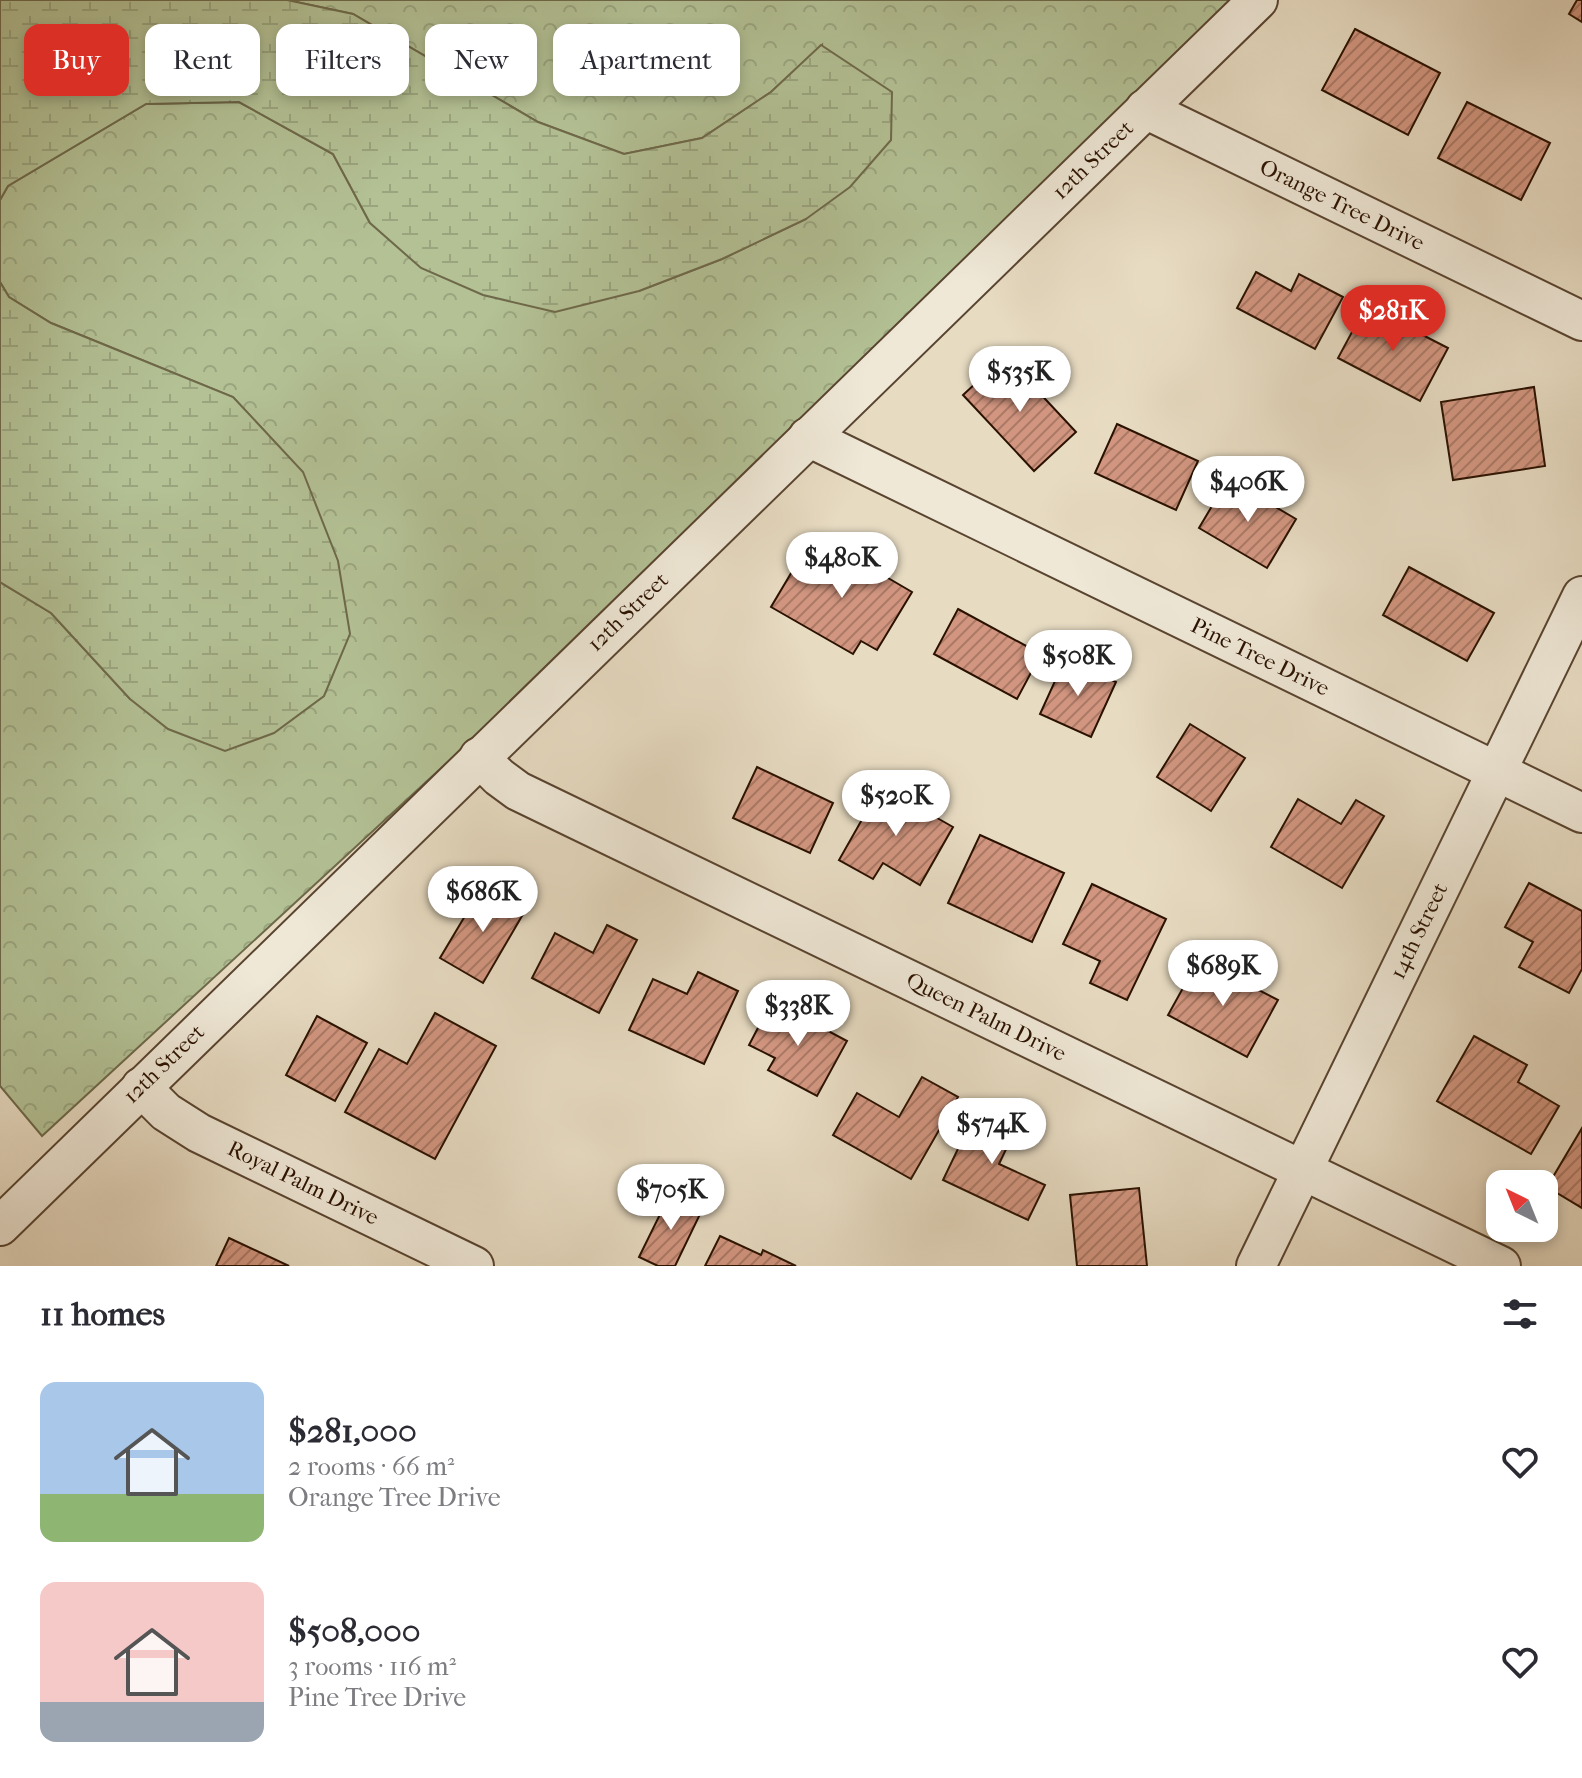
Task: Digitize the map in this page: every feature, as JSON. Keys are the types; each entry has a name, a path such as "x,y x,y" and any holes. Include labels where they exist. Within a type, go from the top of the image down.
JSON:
{"street":[{"name":"12th Street","path":"0,1226 1258,0"},
{"name":"Orange Tree Drive","path":"1145,109 1582,321"},
{"name":"Pine Tree Drive","path":"808,437 1582,813"},
{"name":"14th Street","path":"1256,1266 1582,596"},
{"name":"Queen Palm Drive","path":"479,757 518,791 1501,1266"},
{"name":"Royal Palm Drive","path":"141,1087 166,1112 199,1133 474,1266"}],"green space":[{"path":"0,0 287,0 353,14 370,24 276,24 276,96 409,96 409,47 425,56 425,96 493,96 538,122 624,154 702,138 771,92 821,45 892,92 891,140 850,187 806,219 722,259 639,291 555,312 483,295 421,268 370,223 333,154 239,102 146,104 8,186 0,200"},
{"path":"287,0 1264,0 988,264 42,1136 0,1086 0,582 51,613 130,699 303,473 233,397 51,323 9,297 0,282 0,200 8,186 146,104 239,102 333,154 370,223 639,291 722,259 806,219 822,45 771,92 702,138 624,154 538,122 493,96 537,96 537,24 425,24 425,56 409,47 409,24 370,24 353,14"},
{"path":"0,282 9,297 51,323 233,397 303,472 338,561 350,634 324,696 274,733 225,751 168,729 130,699 51,613 0,582"}],"building":[{"path":"1577,0 1582,0 1582,22 1569,14"},
{"path":"1355,29 1440,73 1408,135 1322,90"},
{"path":"1467,102 1550,143 1521,200 1438,158"},
{"path":"1256,272 1291,291 1299,274 1343,297 1315,349 1237,308"},
{"path":"1366,306 1448,348 1420,401 1338,358"},
{"path":"1005,356 1076,432 1034,471 963,395"},
{"path":"1534,387 1545,466 1453,480 1441,402"},
{"path":"1117,424 1198,461 1176,510 1095,473"},
{"path":"1228,479 1296,519 1267,568 1199,528"},
{"path":"835,547 912,592 877,650 861,641 853,654 771,607 803,553 824,565"},
{"path":"1409,567 1494,613 1467,661 1383,615"},
{"path":"958,609 1041,654 1017,699 934,654"},
{"path":"1065,659 1116,682 1091,737 1040,714"},
{"path":"1190,724 1245,758 1211,811 1157,777"},
{"path":"757,767 833,803 810,853 733,818"},
{"path":"881,786 953,827 920,885 883,863 873,879 839,860"},
{"path":"1298,799 1341,824 1356,800 1384,816 1342,888 1271,847"},
{"path":"980,835 1064,873 1032,942 948,903"},
{"path":"1529,883 1582,911 1582,969 1569,993 1519,967 1533,942 1505,927"},
{"path":"484,884 526,909 483,983 440,958"},
{"path":"1092,884 1166,919 1127,1000 1090,983 1100,961 1063,944"},
{"path":"607,925 637,940 599,1013 532,978 555,933 593,953"},
{"path":"1199,959 1278,1000 1247,1057 1168,1015"},
{"path":"698,972 738,991 704,1064 629,1030 653,979 687,994"},
{"path":"772,1001 847,1041 817,1096 768,1070 775,1058 749,1045"},
{"path":"435,1013 496,1046 435,1159 345,1112 379,1049 407,1064"},
{"path":"317,1016 367,1043 335,1101 286,1075"},
{"path":"1474,1036 1527,1065 1518,1082 1559,1106 1531,1154 1437,1101"},
{"path":"922,1077 958,1097 911,1179 833,1135 857,1093 899,1117"},
{"path":"979,1105 1018,1124 999,1164 1045,1185 1028,1220 943,1180"},
{"path":"1582,1128 1582,1208 1558,1194 1557,1170"},
{"path":"1139,1188 1147,1266 1077,1266 1070,1195"},
{"path":"671,1192 703,1208 675,1266 658,1266 639,1257"},
{"path":"720,1236 761,1255 763,1250 796,1266 705,1266"},
{"path":"229,1238 289,1266 216,1266"}]}
